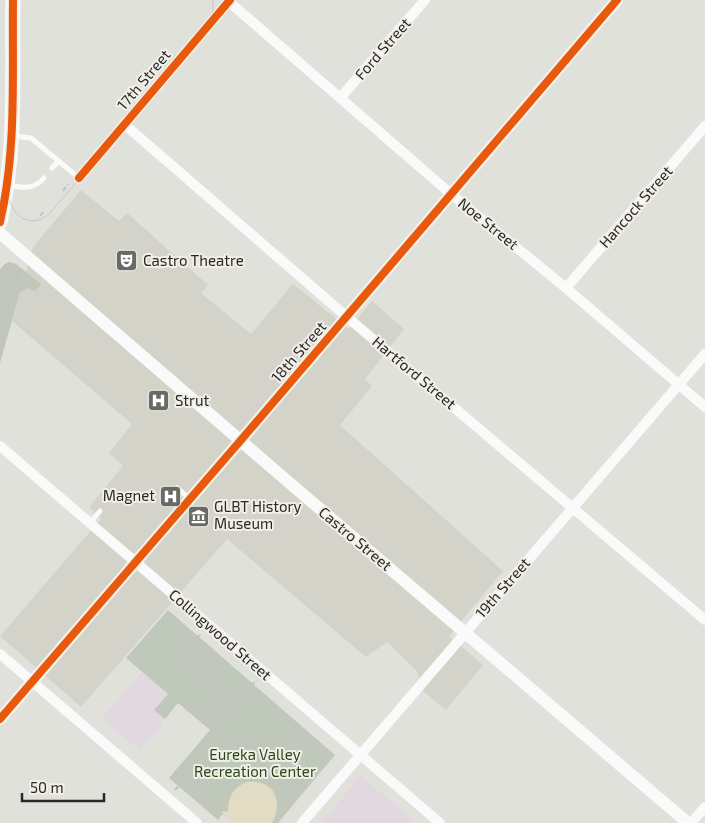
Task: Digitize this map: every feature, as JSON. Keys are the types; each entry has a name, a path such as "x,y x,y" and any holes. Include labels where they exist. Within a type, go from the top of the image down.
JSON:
{"main road":[{"path":"0,222 12,136 13,0"}],"street":[{"name":"Noe Street","path":"228,0 451,194 566,288 705,407"},
{"name":"17th Street","path":"79,178 228,0"},
{"name":"Ford Street","path":"341,97 424,0"},
{"name":"18th Street","path":"0,719 190,500 617,0"},
{"name":"Hartford Street","path":"124,124 347,317 705,620"},
{"name":"Hancock Street","path":"566,288 705,126"},
{"name":"Castro Street","path":"0,233 464,632 690,823"},
{"name":"19th Street","path":"302,823 464,632 705,354"},
{"name":"Collingwood Street","path":"0,446 440,823"},
{"path":"0,654 197,823"},
{"path":"690,823 705,807"}],"lane":[{"path":"12,136 31,138 79,178"},
{"path":"52,168 58,161"},
{"path":"6,185 29,188 44,178"},
{"path":"177,488 190,500"},
{"path":"90,523 100,511"}],"path":[{"path":"63,191 68,184"},
{"path":"40,216 44,211"},
{"path":"0,307 9,262"},
{"path":"4,265 8,270 18,274"},
{"path":"1,316 9,308 20,267"},
{"path":"1,316 10,281 18,274"},
{"path":"0,327 5,336 0,354"},
{"path":"200,634 191,645 192,656 188,661 227,691 241,690 253,684 264,673"},
{"path":"192,648 197,648 200,644 208,651 211,649 198,638"},
{"path":"168,798 179,786 187,762 240,699 241,690"}],"shaded area":[{"path":"81,190 119,221 127,213 208,285 201,293 251,334 293,284 349,329 372,301 404,329 365,379 372,386 340,425 503,571 449,636 483,665 446,710 423,691 417,671 387,642 366,657 227,539 81,707 0,636 101,519 89,507 123,466 109,453 132,424 12,321 33,247"},
{"path":"142,672 178,703 161,723 163,725 140,751 102,718"},
{"path":"361,775 412,820 410,823 321,823"}],"green space":[{"path":"9,262 16,264 41,284 35,291 28,288 20,292 0,363 0,269"},
{"name":"Eureka Valley Recreation Center","path":"168,610 335,755 278,823 234,823 223,814 218,820 169,778 210,730 178,703 165,719 154,710 168,694 126,658"}],"sand":[{"path":"247,782 264,784 274,793 277,807 272,823 233,823 221,812 228,811 232,793"}],"tram line":[{"path":"11,0 9,197 11,205 19,216 31,221 44,218 50,213 234,0"},
{"path":"207,23 213,11 213,0"}],"cycle path":[{"path":"0,222 9,167 11,139 13,0"},
{"path":"79,178 230,0"},
{"path":"0,719 617,0"}],"place":[{"name":"Castro Theatre","path":"127,261"},
{"name":"Strut","path":"159,401"},
{"name":"Magnet","path":"171,496"},
{"name":"GLBT History Museum","path":"198,516"}]}
